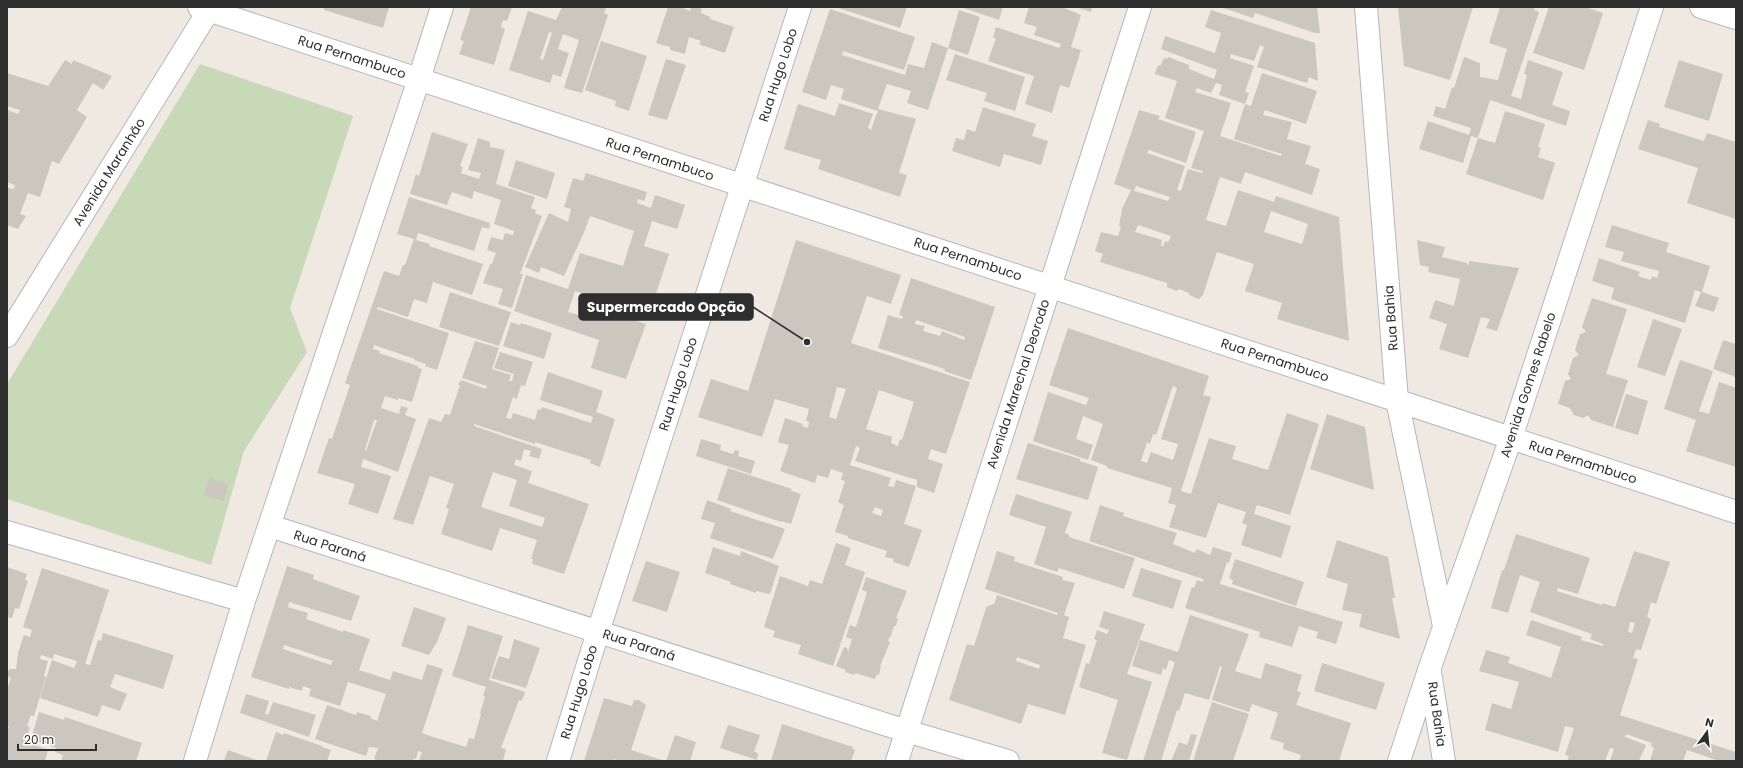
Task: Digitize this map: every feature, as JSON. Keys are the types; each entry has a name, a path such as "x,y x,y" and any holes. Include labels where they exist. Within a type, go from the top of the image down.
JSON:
{"street":[{"path":"196,761 244,601 442,7"},
{"name":"Rua Hugo Lobo","path":"558,761 598,632 800,7"},
{"name":"Avenida Marechal Deorodo","path":"897,761 1140,7"},
{"name":"Rua Bahia","path":"1366,7 1397,400 1444,626"},
{"name":"Avenida Gomes Rabelo","path":"1399,761 1444,626 1511,438 1652,7"},
{"path":"1701,7 1736,18"},
{"name":"Rua Pernambuco","path":"206,8 742,186 1736,512"},
{"name":"Avenida Maranhão","path":"7,336 206,8"},
{"name":"Rua Paraná","path":"270,526 906,731 1008,761"},
{"path":"7,532 244,601"},
{"name":"Rua Bahia","path":"1430,667 1444,761"}],"green space":[{"path":"200,64 353,116 290,308 307,352 244,451 211,565 7,499 7,384"}],"building":[{"path":"324,7 389,7 383,28 324,10"},
{"path":"471,7 512,7 507,21 503,20 501,27 505,29 494,65 459,54 464,41 460,40"},
{"path":"562,7 606,7 604,13 608,15 582,93 564,88 579,40 563,34 558,49 569,53 561,77 553,74 550,83 509,70 528,11 556,20","holes":["549,32 552,33 543,60 540,59"]},
{"path":"668,7 680,7 690,11 691,7 696,7 702,9 701,13 710,17 710,19 734,27 725,53 701,46 702,45 699,44 701,41 689,37 685,54 670,50 670,47 656,43"},
{"path":"835,7 907,7 900,28"},
{"path":"961,7 1003,7 999,20"},
{"path":"1029,7 1062,7 1081,15 1071,47 1081,50 1069,88 1060,85 1052,113 1025,104 1034,76 988,61 996,38 993,38 996,27 1059,48 1061,44 1034,35 1037,27 1024,23"},
{"path":"1076,7 1092,7 1091,12"},
{"path":"1220,7 1317,7 1320,33 1315,33 1255,13 1253,18"},
{"path":"1398,7 1473,7 1450,80 1404,66"},
{"path":"1500,7 1535,7 1534,10 1539,12 1511,96 1521,99 1527,75 1524,74 1528,60 1563,72 1552,105 1570,111 1566,126 1490,100 1478,138 1471,136 1463,163 1419,149 1428,121 1469,135 1471,128 1433,116 1436,106 1445,109 1452,87 1454,88 1464,57 1480,63 1480,77 1498,80 1507,49 1489,43"},
{"path":"1549,7 1585,7 1603,13 1584,70 1533,53"},
{"path":"830,9 915,37 904,70 843,51 842,55 905,75 908,64 924,68 932,42 948,48 928,110 907,103 911,91 887,84 878,109 916,119 899,173 907,175 900,197 818,169 821,160 784,149 798,104 835,116 839,103 873,114 868,128 871,130 878,111 841,99 844,89 831,85 826,100 802,92"},
{"path":"959,10 980,17 968,55 948,48"},
{"path":"1211,10 1315,43 1318,81 1309,77 1307,83 1257,67 1264,47 1260,45 1254,61 1231,54 1230,58 1254,66 1245,92 1249,93 1245,104 1251,106 1262,73 1317,91 1306,124 1265,110 1263,115 1292,122 1287,139 1311,146 1305,164 1320,169 1312,195 1245,172 1241,184 1220,177 1206,220 1226,226 1238,190 1274,202 1276,196 1339,217 1349,341 1277,319 1282,303 1245,291 1254,264 1217,252 1203,295 1199,299 1179,289 1177,291 1167,287 1167,283 1100,262 1103,254 1095,251 1101,232 1118,236 1121,227 1119,226 1122,209 1131,190 1114,184 1139,110 1160,116 1158,119 1196,132 1186,163 1149,150 1147,153 1185,166 1177,190 1181,191 1188,169 1202,173 1203,171 1191,168 1204,131 1165,118 1177,81 1155,74 1158,65 1160,66 1164,58 1167,59 1168,57 1189,65 1189,69 1214,79 1217,70 1161,49 1165,36 1215,53 1221,33 1205,27","holes":["1216,83 1222,85 1219,95 1245,104 1234,139 1282,154 1281,156 1220,136 1231,103 1195,92 1197,88 1211,93","1136,186 1170,197 1168,201 1134,191","1271,211 1308,224 1302,244 1264,232","1138,225 1171,236 1168,242 1165,241 1163,246 1161,246 1162,240 1135,232"]},
{"path":"601,41 647,56 629,111 615,106 616,101 585,90"},
{"path":"955,54 1025,77 1015,111 984,101 987,93 946,80"},
{"path":"666,59 686,65 667,120 648,115"},
{"path":"65,60 72,64 73,60 112,76 103,90 93,83 77,110 87,117 59,164 52,161 40,197 28,193 20,214 26,216 18,229 7,225 7,188 14,189 15,185 7,182 7,110 18,114 20,110 7,106 7,73 48,86"},
{"path":"1679,60 1723,74 1709,121 1664,107"},
{"path":"983,107 1036,124 1032,136 1048,141 1041,165 1004,154 1000,167 952,151 956,138 964,140 967,129 975,132"},
{"path":"1505,111 1545,124 1538,147 1541,148 1538,157 1555,163 1543,200 1466,174 1478,138 1495,143"},
{"path":"1648,120 1660,124 1659,127 1704,141 1707,133 1736,142 1736,219 1687,203 1698,168 1638,149"},
{"path":"432,132 468,144 460,166 463,167 461,173 479,179 481,173 468,170 478,138 490,142 490,147 505,150 496,184 535,197 531,208 536,210 535,213 542,216 520,274 523,274 512,308 498,304 503,289 483,283 496,253 487,250 491,237 503,240 505,233 513,235 514,231 494,224 501,200 474,191 472,199 452,192 447,205 410,194 416,174 419,176"},
{"path":"516,160 555,173 547,199 508,186"},
{"path":"586,173 647,192 644,201 638,199 637,203 651,208 655,195 685,205 677,229 652,221 644,246 669,254 649,315 575,291 568,312 579,315 583,304 646,324 626,379 591,368 599,340 514,311 526,275 568,289 580,253 623,266 634,231 590,216 564,276 541,267 539,273 525,267 549,213 568,222 571,209 564,207 573,178 583,181"},
{"path":"409,197 490,223 489,229 482,227 474,251 418,233 416,240 430,244 429,246 483,264 472,295 433,282 427,303 414,299 408,317 378,307 377,309 449,333 437,370 425,366 426,364 414,360 415,359 374,345 373,349 380,351 379,353 418,366 418,368 422,369 412,402 385,396 381,408 399,414 401,406 408,408 405,415 416,419 398,472 363,459 361,467 391,476 378,514 348,504 355,484 317,473 329,438 332,439 350,385 345,383 384,271 399,276 403,265 405,265 414,239 397,234","holes":["374,420 377,420 366,451 365,450"]},
{"path":"1612,225 1669,243 1666,252 1710,266 1702,292 1719,298 1714,312 1695,306 1701,292 1695,290 1685,323 1611,299 1614,288 1592,281 1599,258 1640,272 1638,276 1651,280 1652,276 1657,278 1659,271 1621,261 1624,252 1605,247"},
{"path":"796,240 901,275 891,304 867,296 851,343 970,382 946,454 931,449 928,459 943,464 934,493 917,487 917,480 855,461 860,448 856,446 850,465 891,478 888,486 894,487 896,480 916,486 904,524 922,530 909,567 893,562 894,559 885,557 887,551 835,532 844,505 838,502 845,481 841,480 843,473 831,469 828,478 817,475 815,483 780,471 789,445 778,442 785,418 803,424 802,426 808,428 809,422 806,421 809,409 775,399 762,437 698,417 711,379 748,391","holes":["837,387 846,389 836,419 829,417","879,390 914,402 902,440 900,439 898,446 891,443 892,437 866,429","875,507 883,510 881,516 872,513"]},
{"path":"1417,240 1445,247 1442,257 1467,263 1469,265 1469,261 1519,268 1497,331 1486,328 1490,319 1481,317 1468,358 1439,349 1447,324 1429,318 1435,300 1454,306 1460,279 1428,272 1429,267 1420,265"},
{"path":"911,278 995,307 971,380 944,371 945,369 878,348 888,315 902,319 903,316 899,315","holes":["916,320 965,337 964,340 942,331 940,336 923,331 925,326 915,324"]},
{"path":"450,292 511,312 499,346 439,327"},
{"path":"1592,298 1627,309 1606,374 1628,380 1613,427 1591,420 1588,415 1583,418 1574,415 1570,408 1558,404 1565,381 1571,379 1568,374 1573,358 1579,355 1575,350 1580,334 1586,332 1582,327"},
{"path":"1653,319 1682,329 1665,376 1637,367"},
{"path":"511,322 520,325 521,323 552,333 544,359 503,346"},
{"path":"1068,328 1209,376 1203,395 1211,397 1181,491 1191,494 1209,438 1236,446 1232,459 1268,470 1287,413 1319,424 1290,515 1257,505 1254,514 1291,526 1281,558 1241,545 1247,525 1242,523 1246,512 1218,503 1206,538 1169,527 1176,505 1168,503 1172,488 1107,468 1107,466 1091,460 1103,424 1083,416 1076,439 1093,445 1088,460 1033,441 1048,392 1086,405 1089,398 1049,385","holes":["1173,386 1177,388 1161,439 1178,444 1173,460 1151,452 1147,463 1141,461 1147,442 1150,444 1153,434 1156,435"]},
{"path":"1723,340 1736,344 1736,377 1713,369"},
{"path":"475,341 499,348 492,369 511,375 509,381 512,381 514,374 494,368 500,352 533,362 525,386 521,385 517,399 513,397 506,418 511,419 513,413 535,420 538,409 541,410 542,407 591,423 593,417 540,400 548,372 603,391 596,412 615,419 600,467 590,463 591,460 474,424 474,426 542,449 539,459 529,456 531,451 524,449 521,461 516,459 514,465 532,471 528,483 589,504 564,574 532,564 533,559 531,559 537,540 500,528 492,551 441,534 449,509 446,508 454,484 430,476 413,525 393,519 429,418 441,422 445,414 450,415 460,385 458,385 461,380 486,389 487,386 462,378","holes":["493,472 517,480 509,506 545,518 542,527 481,507"]},
{"path":"1680,360 1713,371 1699,411 1709,414 1719,382 1736,388 1736,467 1686,451 1696,420 1664,409"},
{"path":"1626,394 1648,401 1638,435 1615,428"},
{"path":"1327,414 1365,427 1374,490 1310,469"},
{"path":"701,439 721,445 720,450 733,454 735,450 739,451 738,456 755,461 751,474 696,456"},
{"path":"1028,443 1080,459 1080,461 1098,467 1088,500 1016,479"},
{"path":"728,468 792,489 791,491 801,494 791,524 717,500"},
{"path":"209,478 229,484 224,501 204,495"},
{"path":"1016,494 1072,512 1065,533 1069,535 1069,537 1135,558 1124,589 1059,568 1057,572 1034,564 1046,527 1009,515"},
{"path":"707,500 731,509 730,511 785,529 773,559 710,538 715,523 701,519"},
{"path":"1100,505 1124,513 1123,516 1177,533 1173,544 1195,553 1197,549 1210,555 1213,547 1232,553 1229,563 1227,562 1220,584 1343,622 1336,644 1316,638 1318,632 1299,626 1292,647 1259,637 1260,632 1185,608 1192,587 1194,588 1197,580 1203,582 1203,579 1089,541"},
{"path":"1516,534 1590,558 1578,594 1558,588 1557,591 1602,605 1602,603 1615,607 1634,551 1670,562 1656,604 1651,602 1647,617 1651,619 1641,650 1636,649 1633,658 1638,659 1620,715 1736,752 1736,761 1719,761 1687,750 1683,761 1650,761 1654,748 1651,746 1652,743 1626,734 1625,737 1646,745 1639,761 1610,761 1614,749 1610,748 1605,761 1567,761 1569,756 1565,755 1574,728 1565,726 1558,752 1485,730 1492,703 1511,709 1519,682 1479,671 1486,650 1510,657 1508,663 1551,678 1561,647 1526,635 1531,620 1582,637 1581,640 1603,646 1603,644 1590,639 1592,634 1530,612 1540,582 1520,575 1508,613 1491,608 1502,570 1504,570","holes":["1630,622 1635,623 1632,633 1628,632"]},
{"path":"1337,540 1388,557 1395,598 1392,598 1400,639 1359,627 1362,614 1342,610 1348,584 1326,577"},
{"path":"836,543 851,548 845,565 865,572 833,666 798,654 801,645 773,637 775,631 764,627 780,576 808,586 810,580 822,584"},
{"path":"713,547 740,556 741,551 779,566 770,594 756,591 756,593 705,573"},
{"path":"997,551 1015,557 1014,561 1063,577 1062,580 1075,583 1064,615 1069,617 1063,638 1086,645 1065,715 1028,704 1021,724 949,700 967,644 974,646 986,608 994,604 997,595 1057,615 1058,613 985,589","holes":["1017,657 1040,665 1039,669 1016,661"]},
{"path":"1235,559 1304,582 1296,606 1232,584 1233,580 1229,578"},
{"path":"646,561 680,572 667,612 632,601"},
{"path":"287,566 314,575 313,579 360,596 351,621 289,602 288,607 308,613 306,619 343,632 343,630 370,639 359,670 390,680 393,671 422,680 427,664 443,669 422,733 466,747 469,738 474,739 485,697 483,696 486,687 452,676 468,625 503,636 489,680 525,692 522,701 519,700 501,748 506,749 503,761 419,761 422,752 418,751 416,759 414,758 413,761 381,761 374,759 378,748 369,747 366,756 315,739 327,705 356,715 357,712 371,716 370,718 377,721 386,694 348,682 340,706 309,696 311,689 303,686 302,691 289,687 289,689 251,677","holes":["284,645 333,661 331,665 283,649"]},
{"path":"7,567 27,574 25,580 28,581 19,609 15,608 12,618 7,617"},
{"path":"42,568 109,590 85,664 90,665 98,640 101,641 103,633 174,655 163,689 115,674 110,687 127,694 120,711 102,705 98,717 40,698 52,660 74,668 77,661 54,654 53,659 41,655 40,659 48,661 44,676 46,677 34,716 31,715 27,726 30,727 26,742 48,750 45,761 7,761 7,731 9,727 7,726 7,690 11,678 7,675 9,669 16,669 18,653 24,635 30,637 32,630 23,627"},
{"path":"1141,568 1182,581 1173,609 1132,596"},
{"path":"866,577 907,591 896,618 898,619 896,626 894,626 890,638 889,637 888,641 890,642 880,666 879,675 877,674 875,679 855,673 854,675 845,672 846,670 836,666 844,647 847,648 848,652 852,639 846,637 850,625 856,627 867,592 862,590"},
{"path":"414,607 446,618 438,640 429,655 401,646"},
{"path":"1104,611 1145,624 1127,674 1152,682 1127,760 1102,753 1118,700 1079,687 1086,663 1089,664 1097,640 1094,639 1097,630 1107,634 1109,630 1099,627"},
{"path":"1190,615 1249,634 1235,671 1261,679 1265,663 1302,675 1297,691 1301,692 1296,705 1351,723 1339,761 1299,761 1301,755 1283,749 1284,743 1270,739 1278,713 1252,704 1249,712 1212,700 1222,667 1220,666 1209,700 1185,693 1179,711 1177,710 1161,761 1143,761 1175,662 1169,660 1166,670 1163,668 1161,675 1132,666 1140,640 1178,652"},
{"path":"514,639 540,648 526,688 491,678 499,656 509,659"},
{"path":"1322,663 1385,683 1376,710 1314,691"},
{"path":"246,694 269,701 265,714 268,715 273,702 316,715 309,737 240,713"},
{"path":"604,698 632,706 634,700 639,700 646,705 631,750 665,761 620,761 614,759 614,761 584,761"},
{"path":"1212,702 1249,714 1233,761 1193,761"},
{"path":"39,712 64,720 65,717 142,743 136,761 61,761 63,755 55,752 56,748 31,739"},
{"path":"782,724 853,747 852,749 855,750 851,761 771,761"},
{"path":"728,725 760,735 754,752 758,753 757,760 720,748"},
{"path":"276,732 283,735 284,733 331,750 327,761 266,761"},
{"path":"1191,734 1197,735 1189,761 1171,761 1179,742 1187,745"},
{"path":"675,735 696,742 690,761 666,761"},
{"path":"228,750 259,761 224,761"}],"place":[{"name":"Supermercado Opção","path":"807,342"}]}
